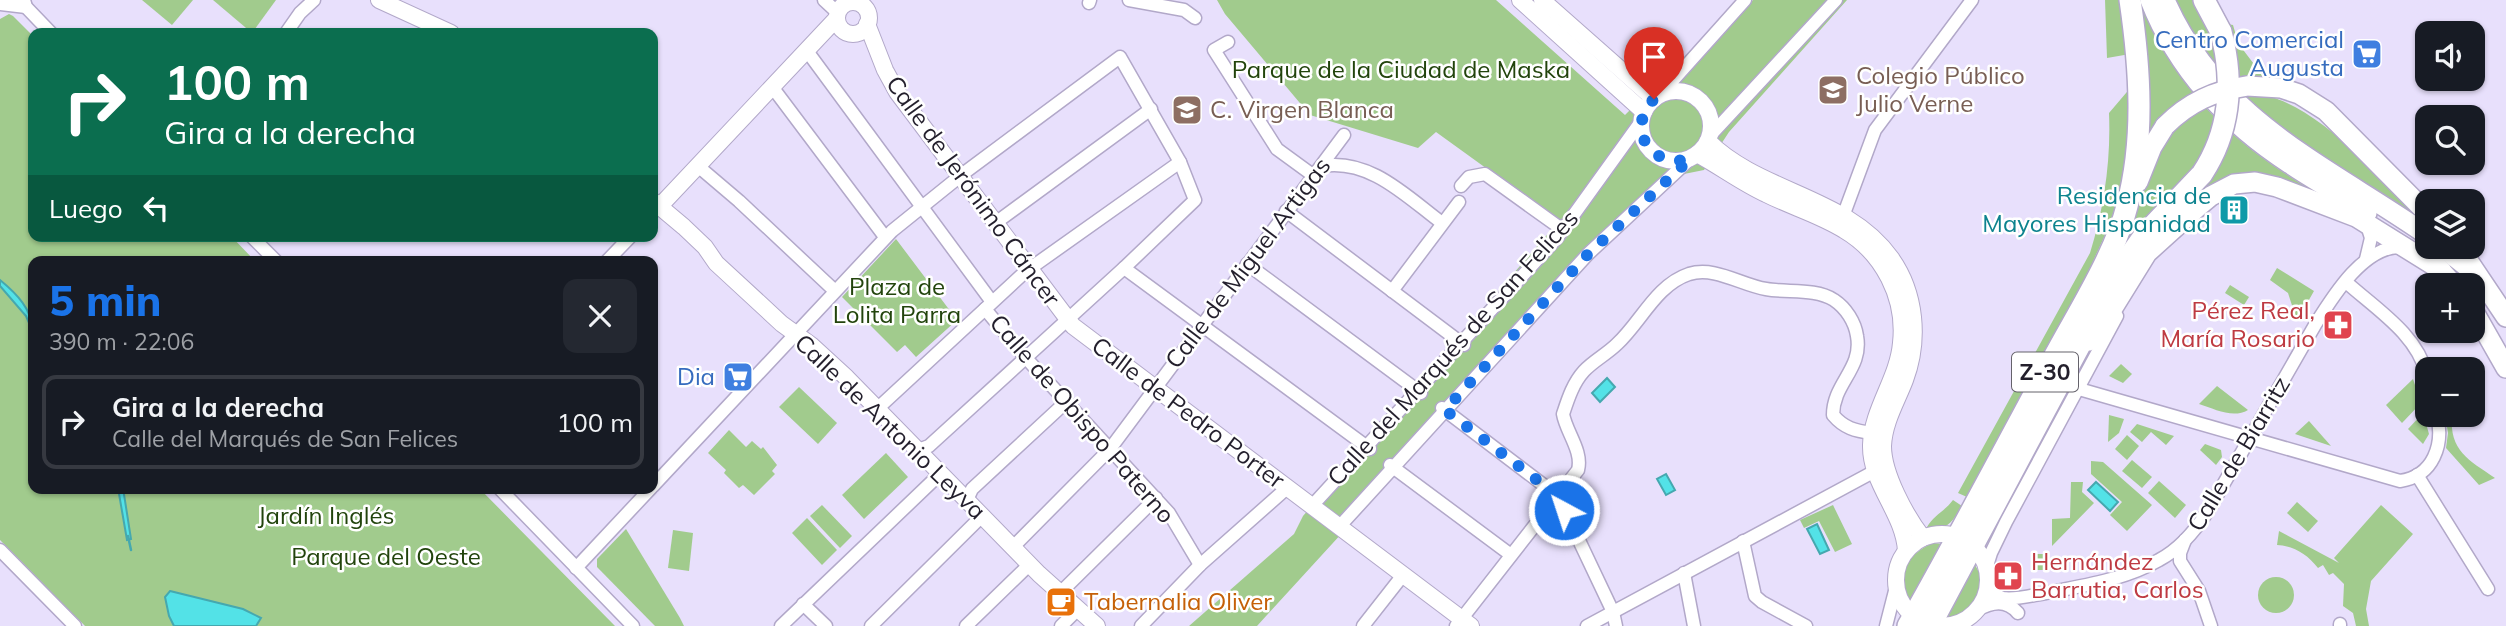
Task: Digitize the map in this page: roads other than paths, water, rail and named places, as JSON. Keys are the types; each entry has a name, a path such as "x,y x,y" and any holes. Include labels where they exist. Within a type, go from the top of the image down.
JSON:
{"highway":[{"name":"Z-30","path":"1975,541 2128,205 2137,146 2139,107 2138,56 2130,0"},
{"name":"Z-30","path":"1930,624 1975,541 2069,387 2121,268 2132,250 2202,174 2217,148 2227,114 2229,71 2221,32 2204,0"}],"main road":[{"path":"2150,0 2169,42 2187,69 2238,125 2289,164 2402,237 2444,273"},
{"path":"2165,0 2194,53 2243,110 2279,138 2415,227"},
{"name":"Z-30","path":"2128,205 2145,162 2165,126 2182,110 2211,94 2247,86 2281,88 2299,94 2326,111 2415,201"},
{"path":"2069,387 2141,261 2211,196 2234,184 2262,183 2277,187 2366,222 2441,270"},
{"path":"2457,259 2475,273"},
{"path":"2485,286 2506,317"},
{"path":"2485,331 2506,368"}],"street":[{"path":"289,28 302,6 314,0"},
{"path":"379,0 440,28"},
{"path":"824,0 842,9"},
{"path":"1129,0 1184,10 1195,18"},
{"path":"1520,0 1650,107"},
{"name":"Calle del Marqués de San Felices","path":"1311,507 1420,392 1563,230 1650,107 1745,0"},
{"path":"1693,157 1836,0"},
{"path":"1845,223 1875,130 1972,0"},
{"path":"658,204 699,167 807,51 842,9 857,3 866,11 859,32 849,33 840,27 842,9"},
{"path":"1551,3 1650,107"},
{"path":"0,4 25,4 47,28"},
{"name":"Calle de Jerónimo Cáncer","path":"866,11 890,81 994,224 1067,318"},
{"path":"1227,42 1214,50 1277,149 1318,171 1339,164 1375,174 1442,223"},
{"name":"Calle de Obispo Paterno","path":"807,51 922,208 1025,357 1156,498 1173,519 1200,565"},
{"path":"658,480 885,237 1120,57 1180,162 1195,200 929,446 918,450"},
{"path":"773,88 885,237"},
{"path":"1906,551 1903,535 1871,457 1872,433 1898,362 1902,332 1901,313 1890,281 1879,262 1845,223 1721,153 1709,139 1710,118 1701,102 1685,93 1676,92 1650,107 1643,137 1653,153 1671,161 1693,157 1748,185 1845,223 1872,235 1893,260 1906,287 1914,327 1912,356 1886,428 1884,453 1896,490 1910,520 1923,538"},
{"path":"994,224 1151,109"},
{"name":"Calle de Miguel Artigas","path":"1013,547 1110,449 1344,135"},
{"name":"Calle del Marqués de San Felices","path":"1339,527 1588,254 1693,157"},
{"path":"877,409 988,305 1030,270 1180,162"},
{"path":"699,167 835,291"},
{"path":"1461,186 1469,177 1485,174 1563,230"},
{"path":"1392,291 1460,202"},
{"name":"Calle de Antonio Leyva","path":"658,209 681,224 705,247 716,263 811,345 1030,564 1097,626"},
{"path":"1286,211 1463,344"},
{"path":"2366,222 2371,237 2366,259"},
{"path":"2069,387 2087,373 2130,293 2166,235"},
{"path":"257,242 271,256"},
{"path":"612,256 625,242"},
{"name":"Calle de Biarritz","path":"1987,576 1994,593 2003,597 2032,596 2114,579 2159,561 2185,540 2208,511 2315,325 2346,282 2366,259 2387,247 2405,247"},
{"path":"1247,264 1420,392"},
{"path":"1124,268 1369,448"},
{"path":"1463,624 1511,555 1578,470 1580,463 1563,414 1576,382 1585,370 1635,326 1659,294 1672,282 1690,273 1707,272 1767,289 1819,294 1833,299 1853,323 1858,351 1854,366 1838,389 1833,402 1833,415 1841,424 1851,429 1872,433"},
{"path":"2346,282 2411,341 2422,357"},
{"name":"Calle de Pedro Porter","path":"1067,318 1080,332 1403,575 1463,624"},
{"path":"2087,373 2102,388 2118,398"},
{"path":"2069,387 2118,398 2393,480 2407,480 2432,461 2440,438 2439,427"},
{"path":"967,500 972,489 1066,402"},
{"path":"1444,409 1558,496 1613,612 1616,626"},
{"path":"1392,466 1511,555"},
{"path":"1587,626 1875,471"},
{"path":"781,626 941,473"},
{"path":"2417,475 2488,589"},
{"path":"1141,626 1200,565 1287,488"},
{"path":"505,494 634,626"},
{"path":"576,568 645,494"},
{"path":"1060,593 1156,498"},
{"path":"871,626 982,516"},
{"path":"1886,626 1896,587 1897,568 1906,551 1923,538 1945,534 1975,541 1987,576 1982,602 1977,610"},
{"path":"2185,540 2180,553 2182,566 2199,591 2211,626"},
{"path":"1743,541 1755,596 1762,603 1806,626"},
{"path":"0,550 75,626"},
{"path":"2159,561 2169,561 2182,566"},
{"path":"966,626 1030,564"},
{"path":"1684,573 1694,626"},
{"path":"1363,626 1403,575"},
{"path":"1896,587 1903,607 1930,624 1964,620 1977,610 1998,602 2010,605 2019,620"},
{"path":"2019,620 2020,605 2032,596"},
{"path":"803,604 826,626"},
{"path":"1061,626 1078,609"}],"waterway":[{"path":"128,536 131,550"}],"place":[{"name":"Centro Comercial Augusta","path":"2367,54"},
{"name":"Colegio Público Julio Verne","path":"1833,90"},
{"name":"C. Virgen Blanca","path":"1187,110"},
{"name":"Residencia de Mayores Hispanidad","path":"2234,210"},
{"name":"Pérez Real, María Rosario","path":"2338,325"},
{"name":"Dia","path":"738,377"},
{"name":"Hernández Barrutia, Carlos","path":"2008,576"},
{"name":"Tabernalia Oliver","path":"1061,602"}],"park label":[{"name":"Parque de la Ciudad de Maska","path":"1401,70"},
{"name":"Plaza de Lolita Parra","path":"897,301"},
{"name":"Jardín Inglés","path":"326,516"},
{"name":"Parque del Oeste","path":"386,557"}]}
